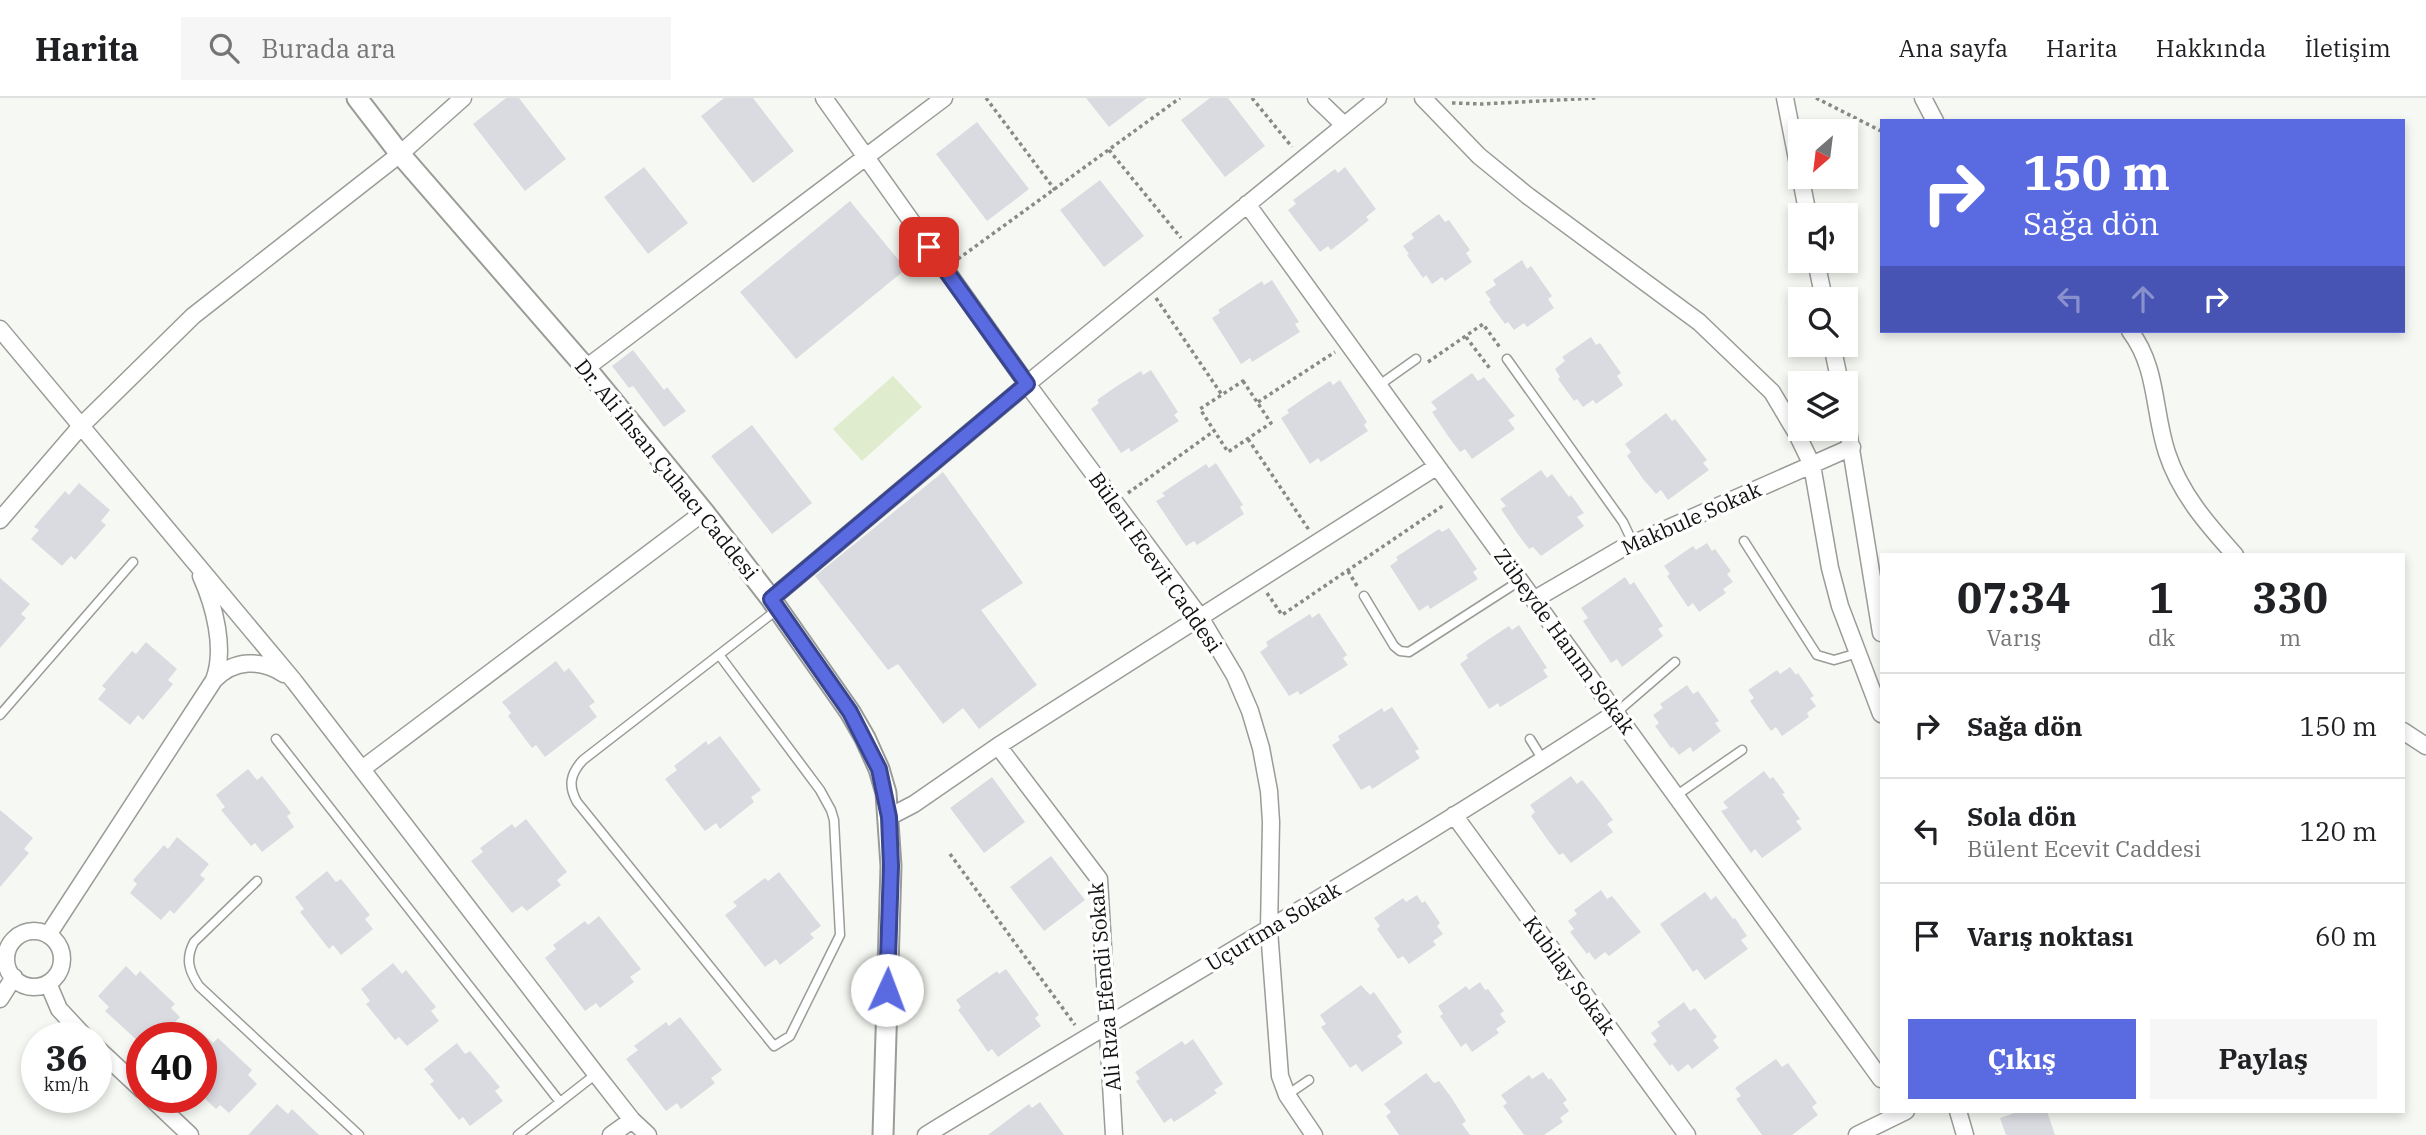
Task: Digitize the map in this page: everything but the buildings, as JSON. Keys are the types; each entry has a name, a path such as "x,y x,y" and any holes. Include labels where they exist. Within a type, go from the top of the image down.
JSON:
{"street":[{"name":"Dr. Ali İhsan Çuhacı Caddesi","path":"357,98 400,154 586,368 704,512 774,604 850,712 865,738 879,769 889,817 891,866 883,1135"},
{"path":"0,520 81,426 193,316 400,154 463,98"},
{"name":"Bülent Ecevit Caddesi","path":"824,98 1027,384 1200,617 1235,676 1250,711 1261,748 1269,792 1269,930 1278,1065 1287,1096 1314,1135"},
{"path":"586,368 944,98"},
{"path":"1316,98 1344,125"},
{"path":"774,604 1027,384 1378,98"},
{"path":"1423,98 1479,156 1528,196 1699,322 1772,391 1812,465 1830,568 1840,606 1880,711"},
{"path":"1785,98 1806,203"},
{"path":"1923,98 1934,119"},
{"name":"Zübeyde Hanım Sokak","path":"1247,204 1880,1078"},
{"path":"0,329 294,681 596,1074 632,1120 648,1135"},
{"path":"2131,333 2142,349 2151,373 2163,439 2175,474 2200,514 2233,553"},
{"path":"1851,441 1880,627"},
{"name":"Makbule Sokak","path":"1535,599 1633,543 1852,447"},
{"path":"889,817 914,804 998,746 1436,467"},
{"path":"362,769 704,512"},
{"path":"193,559 204,581 214,617 218,658 214,680"},
{"path":"48,935 214,680 223,671 248,663 272,667 294,681"},
{"name":"Uçurtma Sokak","path":"926,1135 1109,1023 1269,930 1616,712"},
{"path":"2405,732 2426,746"},
{"name":"Ali Rıza Efendi Sokak","path":"998,746 1099,879 1114,1135"},
{"name":"Kubilay Sokak","path":"1454,815 1687,1135"},
{"path":"32,931 48,935 60,947 62,963 54,978 48,983 30,986 21,983 8,969 4,949 24,933 32,931"},
{"path":"0,999 13,977"},
{"path":"48,983 58,1009 71,1022"},
{"path":"112,1062 126,1075"},
{"path":"167,1113 190,1135"},
{"path":"1857,1135 1901,1113"},
{"path":"1959,1113 1965,1135"},
{"path":"611,1135 632,1120"}],"lane":[{"path":"1378,386 1416,359"},
{"path":"1507,359 1623,522 1633,543"},
{"path":"1744,541 1817,655 1834,660 1858,653"},
{"path":"0,715 133,562"},
{"path":"1364,596 1394,646 1400,651 1409,652 1521,580"},
{"path":"720,656 820,790 834,820 840,935 790,1036 774,1046 577,803 570,783 572,774 583,761 720,656 774,604"},
{"path":"1616,712 1675,662"},
{"path":"276,739 560,1102"},
{"path":"1530,739 1543,760"},
{"path":"1677,795 1742,750"},
{"path":"257,881 194,943 188,967 200,986 359,1135"},
{"path":"518,1135 596,1074"},
{"path":"1287,1096 1309,1080"}],"path":[{"path":"986,98 1055,190"},
{"path":"945,269 1180,98"},
{"path":"1252,98 1302,159"},
{"path":"1423,98 1482,104 1596,98"},
{"path":"1816,98 1880,130"},
{"path":"1109,150 1191,250"},
{"path":"1147,286 1222,395"},
{"path":"1424,365 1483,324 1507,359"},
{"path":"1466,337 1491,370"},
{"path":"1258,402 1348,344"},
{"path":"1243,381 1258,402 1271,423 1228,452 1200,409 1243,381"},
{"path":"1115,502 1214,431"},
{"path":"1248,439 1317,542"},
{"path":"1259,579 1282,615 1457,495"},
{"path":"1348,571 1364,596"},
{"path":"950,854 1084,1038"}],"green space":[{"path":"893,376 922,407 862,461 833,429"}],"route":[{"path":"887,990 891,866 889,817 879,769 850,712 771,599 1027,384 929,247"}]}
